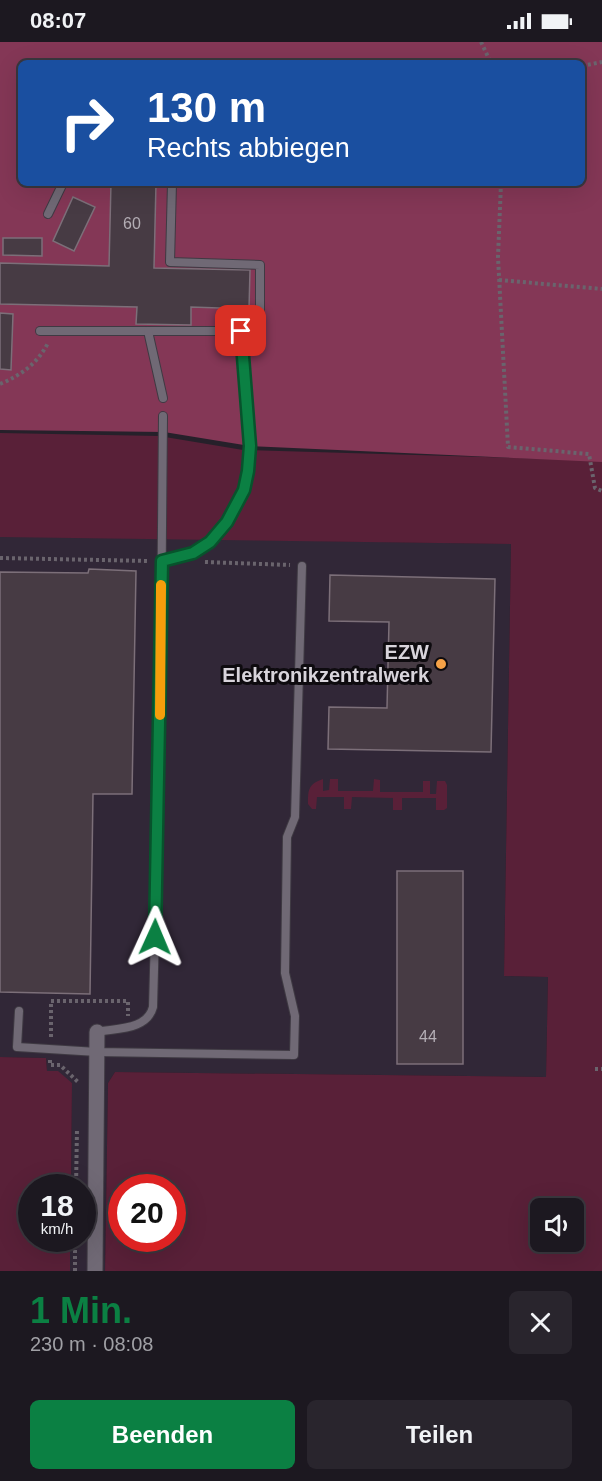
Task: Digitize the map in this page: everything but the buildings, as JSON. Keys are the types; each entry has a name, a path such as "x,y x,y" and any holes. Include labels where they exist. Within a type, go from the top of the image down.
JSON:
{"street":[{"path":"95,1271 97,1032"}],"lane":[{"path":"48,214 62,186"},
{"path":"40,331 241,331 253,326 260,317 260,265 170,262 172,186"},
{"path":"148,331 163,398"},
{"path":"162,561 193,553 210,542 227,522 244,490 250,446 241,331"},
{"path":"97,1032 141,1024 151,1014 153,1007 163,416"},
{"path":"19,1011 17,1047 98,1052 294,1055 295,1016 285,973 286,860 287,837 295,817 302,566"}],"path":[{"path":"481,42 489,60"},
{"path":"585,65 602,62"},
{"path":"501,186 498,257 508,447 589,454 596,488 602,490"},
{"path":"499,280 602,289"},
{"path":"0,384 19,376 42,354 54,331"},
{"path":"0,558 162,561"},
{"path":"196,561 302,566"},
{"path":"596,1069 602,1070"},
{"path":"75,1252 75,1271"}],"shaded area":[{"path":"0,42 602,42 602,462 250,446 164,432 0,430"},
{"path":"602,422 602,1271 105,1271 108,1083 115,1072 546,1077 548,977 504,976 511,544 0,537 0,433 159,436 243,450 586,460"},
{"path":"0,536 511,544 504,976 548,977 546,1077 115,1072 108,1083 105,1271 70,1271 70,1252 96,1252 96,1174 71,1174 72,1083 47,1071 46,1058 0,1057"},
{"path":"323,779 323,791 329,790 330,779 338,779 338,791 373,791 374,779 380,780 380,792 423,792 423,781 430,781 430,794 436,794 437,781 445,781 447,808 436,810 436,798 402,798 402,810 393,810 393,798 352,797 351,809 344,809 344,797 317,797 316,809 312,809 308,804 310,788 314,783"},
{"path":"0,1057 46,1058 47,1071 58,1071 72,1083 71,1174 18,1174 18,1252 70,1252 70,1271 0,1271"}],"slow traffic":[{"path":"160,715 161,585"}],"place":[{"name":"EZW Elektronikzentralwerk","path":"441,664"}],"route":[{"path":"155,937 162,561 193,553 210,542 227,522 244,490 250,446 241,331"}]}
